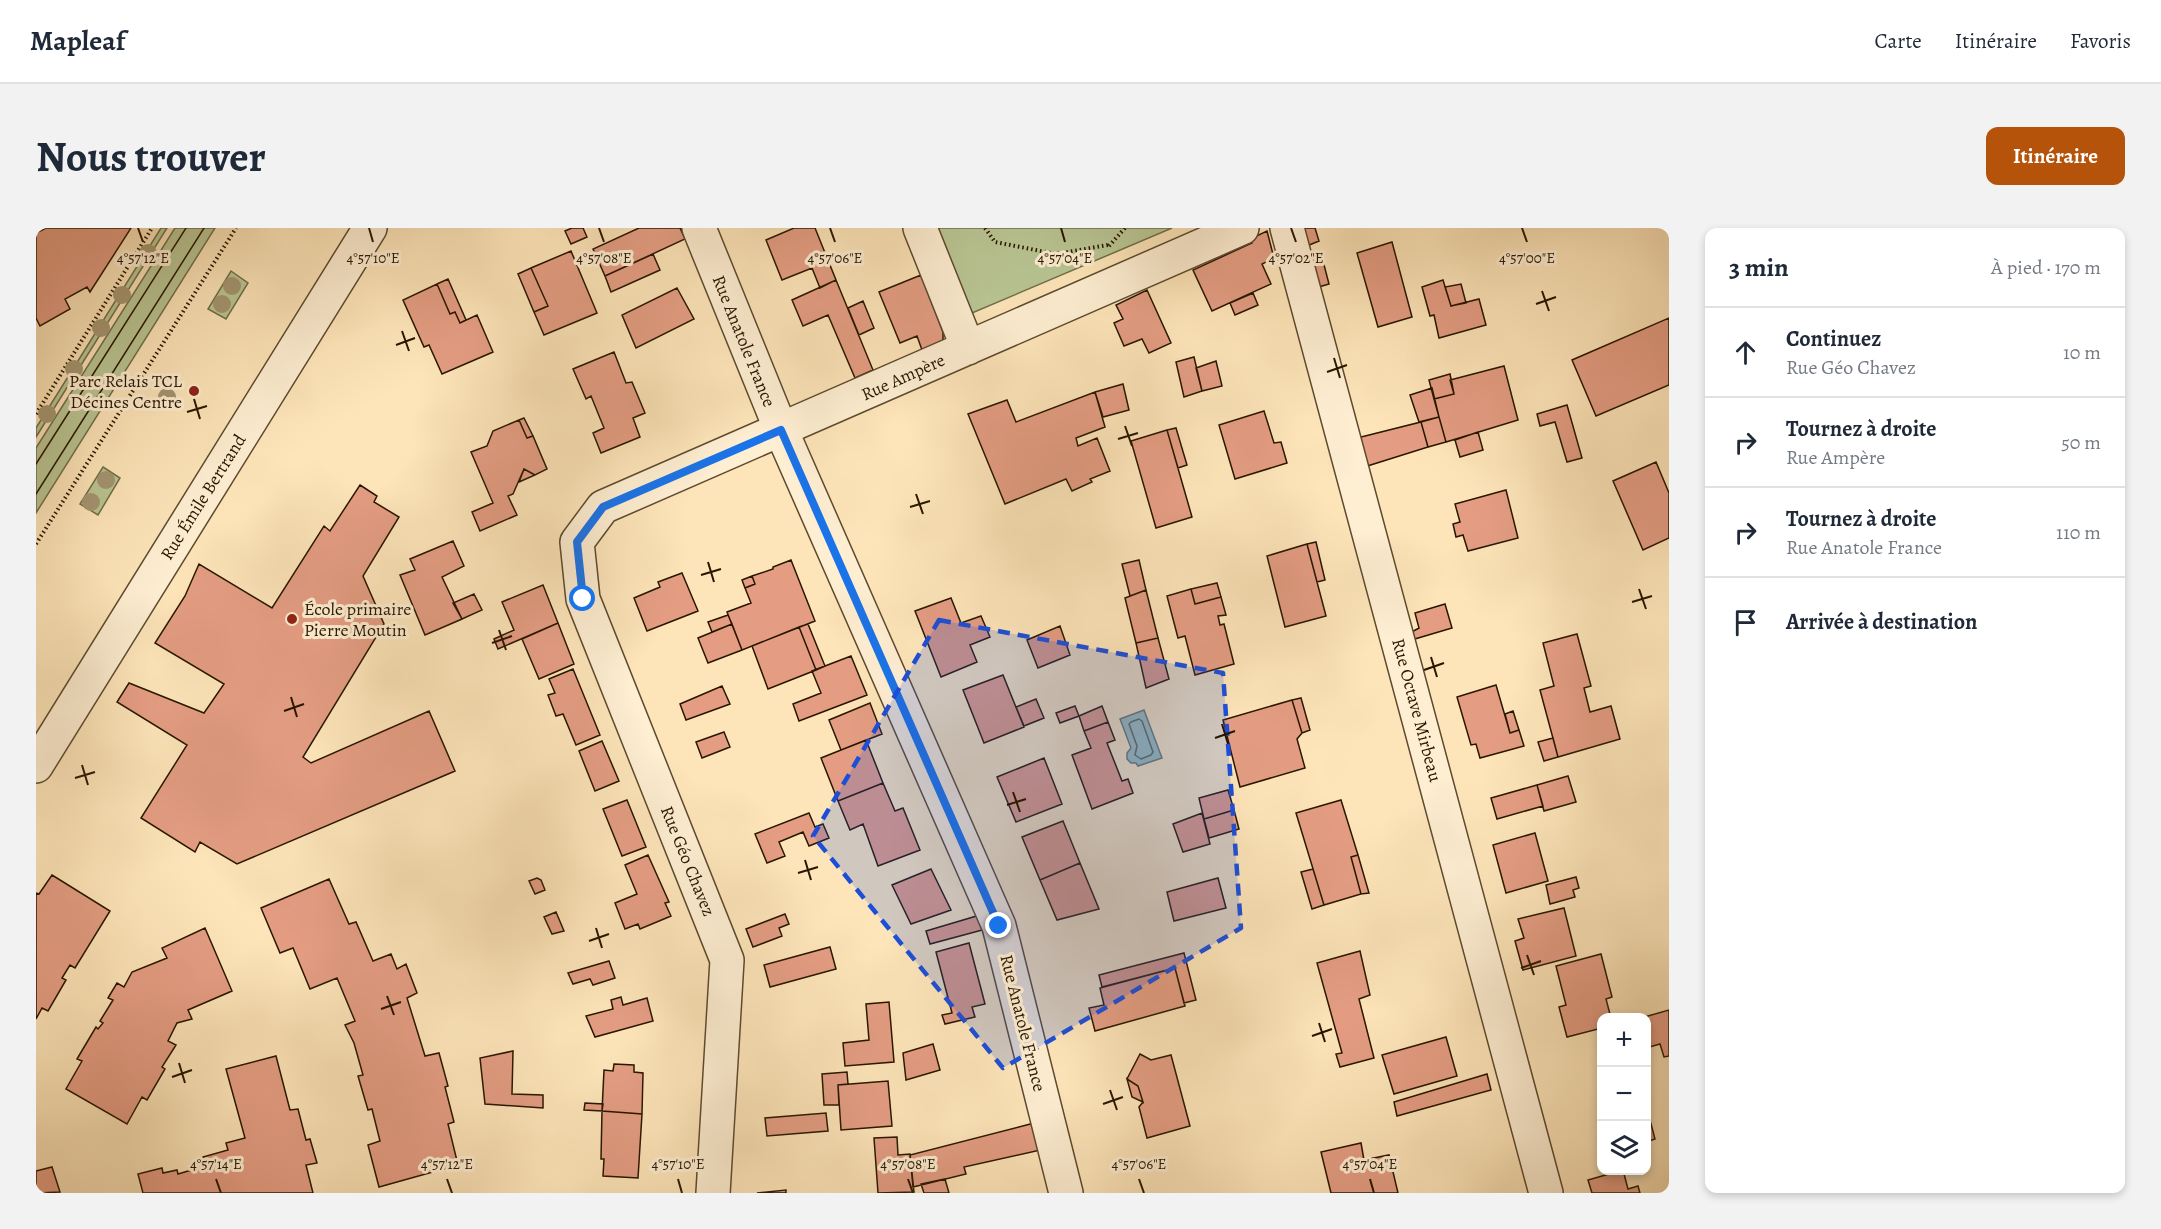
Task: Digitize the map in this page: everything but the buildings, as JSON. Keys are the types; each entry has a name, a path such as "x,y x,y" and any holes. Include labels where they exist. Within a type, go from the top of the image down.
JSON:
{"street":[{"name":"Rue Émile Bertrand","path":"36,766 370,228"},
{"name":"Rue Anatole France","path":"699,228 781,430 999,926 1066,1193"},
{"path":"920,228 968,348"},
{"name":"Rue Ampère","path":"577,542 603,507 1242,228"},
{"name":"Rue Octave Mirbeau","path":"1287,228 1546,1193"},
{"name":"Rue Géo Chavez","path":"577,542 583,599 727,960 713,1193"}],"path":[{"path":"36,414 152,228"},
{"path":"36,544 236,228"},
{"path":"985,228 995,242 1056,254 1108,245"}],"highlighted area":[{"path":"939,620 1223,673 1241,928 1003,1068 813,836"}],"green space":[{"path":"161,228 167,228 36,437 36,428"},
{"path":"175,228 215,228 36,513 36,448"},
{"path":"935,228 1172,228 972,313"},
{"path":"231,271 248,283 226,319 208,309"},
{"path":"103,467 120,478 98,515 80,504"}],"water":[{"path":"1144,710 1162,758 1138,766 1127,759 1127,753 1131,748 1120,719"}],"tram line":[{"path":"36,464 186,228"},
{"path":"36,494 204,228"}],"place":[{"name":"Parc Relais TCL Décines Centre","path":"194,391"},
{"name":"École primaire Pierre Moutin","path":"292,619"}],"route":[{"path":"583,599 577,542 603,507 781,430 999,926"}]}
